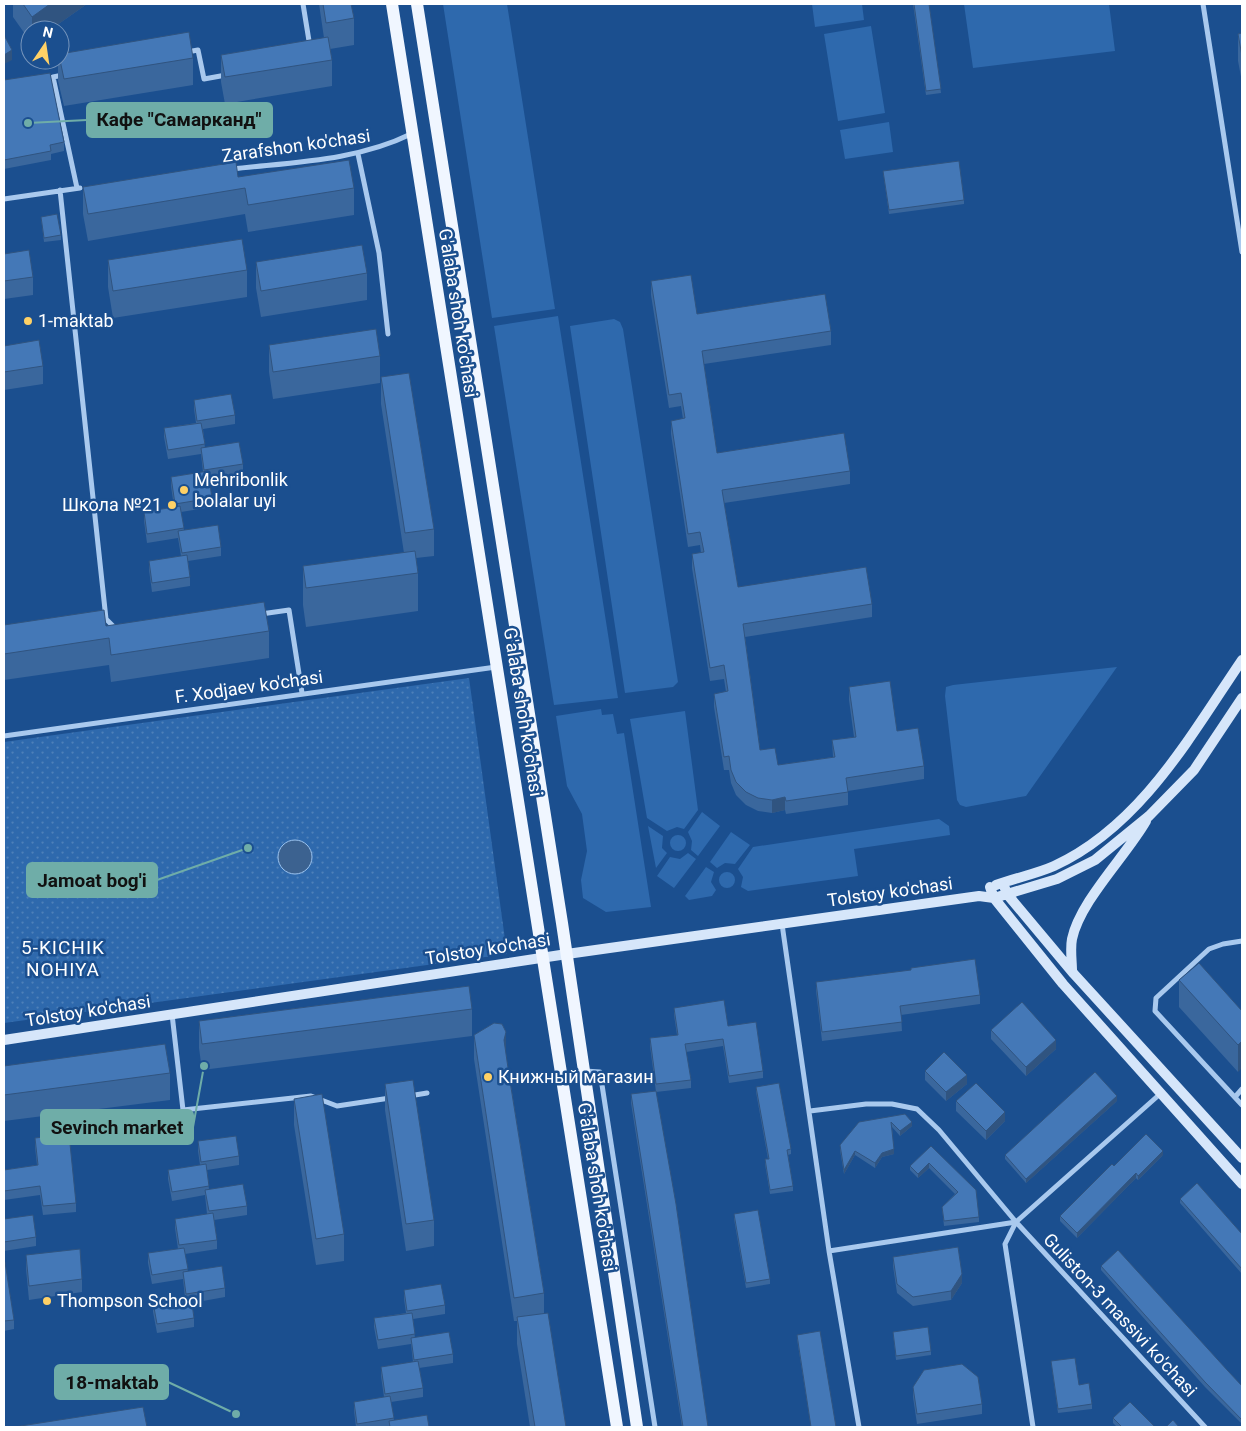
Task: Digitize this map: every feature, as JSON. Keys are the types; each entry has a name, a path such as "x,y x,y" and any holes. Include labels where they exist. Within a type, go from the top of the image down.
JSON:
{"main road":[{"name":"G'alaba shoh ko'chasi","path":"392,4 545,957 570,1131 617,1427"},
{"name":"G'alaba shoh ko'chasi","path":"417,4 566,954 637,1427"},
{"name":"Tolstoy ko'chasi","path":"978,896 990,887 1054,866 1101,838 1147,794 1242,660"},
{"name":"Tolstoy ko'chasi","path":"4,1040 545,957 782,923 978,896 994,898 1057,879 1095,860 1149,816 1194,770 1242,698"},
{"path":"1072,971 1072,939 1085,909 1136,839 1149,816"},
{"path":"1003,883 1006,894 1072,971 1242,1158"},
{"path":"990,887 994,898 1054,973 1242,1184"}],"street":[{"path":"303,4 312,58"},
{"path":"1203,4 1242,252"},
{"path":"179,54 198,50 204,80 231,74"},
{"path":"72,73 53,77 77,188"},
{"name":"Zarafshon ko'chasi","path":"223,170 358,154 386,146 412,134"},
{"path":"358,154 379,253 388,334"},
{"path":"4,199 87,187"},
{"path":"60,190 106,619 120,633"},
{"path":"252,615 289,610 302,693"},
{"path":"97,620 106,619"},
{"name":"F. Xodjaev ko'chasi","path":"4,736 498,667"},
{"path":"782,923 829,1251 859,1427"},
{"path":"1242,941 1209,949 1156,998 1156,1011 1242,1105"},
{"path":"1192,964 1198,971"},
{"path":"172,1014 183,1110 311,1096 337,1106 427,1093"},
{"path":"584,1071 600,1072 655,1427"},
{"path":"1235,1096 1242,1089"},
{"path":"1033,1427 1005,1244 1016,1222 1160,1094"},
{"name":"Guliston-3 massivi ko'chasi","path":"810,1111 866,1104 892,1104 917,1109 939,1130 1016,1222 1205,1427"},
{"path":"829,1251 1016,1222"}],"shaded area":[{"path":"443,4 507,4 555,309 492,318"},
{"path":"812,4 862,4 864,20 815,27"},
{"path":"964,4 1109,4 1115,51 973,68"},
{"path":"871,26 885,113 838,121 824,34"},
{"path":"889,122 893,152 845,159 840,130"},
{"path":"558,316 618,698 554,705 494,326"},
{"path":"614,319 620,322 623,329 678,682 673,687 625,693 570,326"},
{"path":"1117,667 1026,796 966,807 960,805 957,800 945,696 946,687"},
{"path":"469,678 507,954 4,1023 4,742"},
{"path":"601,709 602,715 613,714 617,734 624,733 651,907 606,912 583,898 581,880 587,851 582,814 567,786 556,716"},
{"path":"685,711 698,810 684,829 677,827 667,831 647,818 630,719"},
{"path":"702,812 720,826 698,856 691,850 692,841 688,832"},
{"path":"939,819 949,826 950,835 854,849 858,876 748,891 741,887 743,877 738,869 753,847"},
{"path":"648,826 663,836 662,848 667,853 656,868"},
{"path":"731,832 750,845 735,864 725,863 717,868 710,862"},
{"path":"675,835 681,835 686,840 684,849 675,851 670,846 670,840"},
{"path":"295,840 307,845 312,857 307,869 295,874 283,869 278,857 283,845"},
{"path":"688,853 696,859 674,888 657,876 670,857 680,859"},
{"path":"706,867 714,872 711,882 716,890 712,896 689,900 685,896"},
{"path":"724,872 730,872 735,877 733,886 724,888 719,883 719,877"}],"building":[{"path":"23,4 50,4 32,17"},
{"path":"323,4 351,4 354,18 326,23"},
{"path":"914,4 929,4 941,89 926,91"},
{"path":"189,32 193,58 64,79 62,70 70,70 70,52"},
{"path":"1242,33 1242,56 1238,34"},
{"path":"4,35 12,50 4,55"},
{"path":"328,37 332,60 225,77 221,55"},
{"path":"50,73 64,142 50,145 51,151 4,160 4,80"},
{"path":"349,160 354,188 248,205 245,188 88,214 83,187 236,162 238,177"},
{"path":"959,161 964,200 889,210 883,171"},
{"path":"57,214 61,235 44,238 41,217"},
{"path":"242,239 247,270 113,291 108,260"},
{"path":"362,245 367,273 261,291 256,262"},
{"path":"29,250 33,277 4,281 4,254"},
{"path":"691,275 697,314 825,294 831,331 702,351 717,453 844,433 850,471 722,490 738,587 866,567 872,604 743,624 760,750 775,748 778,765 835,757 832,740 856,737 849,687 890,681 897,731 918,728 924,766 846,778 848,792 786,801 785,797 772,800 758,798 746,792 736,782 731,770 729,756 724,757 714,694 728,691 724,665 710,668 692,554 704,552 700,532 688,534 671,421 685,418 681,393 669,395 651,281"},
{"path":"376,329 380,356 273,372 269,345"},
{"path":"39,340 43,366 4,372 4,346"},
{"path":"409,373 434,529 405,533 381,377"},
{"path":"231,394 235,415 197,421 194,400"},
{"path":"201,423 205,444 168,450 164,428"},
{"path":"239,442 243,464 204,470 201,448"},
{"path":"208,471 212,498 175,504 171,477"},
{"path":"180,506 184,528 147,534 144,512"},
{"path":"218,525 221,547 182,553 178,531"},
{"path":"415,551 418,573 306,588 303,566"},
{"path":"187,555 190,577 152,583 149,561"},
{"path":"264,602 269,631 111,655 109,638 4,654 4,625 104,610 106,626"},
{"path":"975,959 980,995 900,1006 902,1022 822,1032 816,982 911,970 911,968"},
{"path":"1199,963 1242,1011 1242,1041 1238,1045 1179,980"},
{"path":"469,986 472,1009 202,1044 199,1021"},
{"path":"724,1000 728,1026 756,1022 763,1071 729,1076 723,1039 685,1044 691,1080 656,1084 650,1038 678,1035 674,1008"},
{"path":"1022,1002 1056,1040 1026,1067 991,1030"},
{"path":"494,1023 502,1024 506,1032 504,1040 509,1075 544,1293 514,1298 474,1035"},
{"path":"165,1044 170,1073 4,1095 4,1066"},
{"path":"944,1052 967,1075 946,1092 925,1071"},
{"path":"1095,1072 1117,1096 1026,1179 1005,1155"},
{"path":"413,1080 434,1220 406,1224 385,1084"},
{"path":"779,1083 791,1149 787,1150 793,1186 770,1190 765,1159 769,1159 756,1087"},
{"path":"976,1083 1005,1112 986,1131 956,1101"},
{"path":"656,1091 676,1204 708,1427 683,1427 631,1094"},
{"path":"322,1094 344,1234 316,1239 294,1099"},
{"path":"905,1114 912,1122 900,1131 891,1122 894,1149 882,1153 875,1163 855,1151 844,1170 840,1145 859,1122"},
{"path":"69,1134 76,1203 43,1206 40,1186 4,1191 4,1170 38,1165 35,1138"},
{"path":"1146,1134 1163,1151 1138,1176 1136,1173 1077,1233 1060,1216 1112,1164 1114,1166"},
{"path":"236,1136 239,1156 201,1162 198,1141"},
{"path":"931,1146 976,1190 979,1217 944,1221 942,1207 958,1192 929,1163 918,1174 910,1166"},
{"path":"206,1164 209,1186 172,1192 168,1170"},
{"path":"1197,1183 1242,1234 1242,1269 1180,1199"},
{"path":"243,1184 247,1206 209,1211 205,1190"},
{"path":"758,1210 770,1279 746,1283 734,1214"},
{"path":"213,1213 217,1240 179,1245 175,1219"},
{"path":"33,1215 36,1237 4,1242 4,1219"},
{"path":"958,1247 962,1274 951,1291 913,1297 897,1284 893,1257"},
{"path":"184,1248 188,1269 152,1275 148,1253"},
{"path":"80,1249 82,1279 29,1286 26,1255"},
{"path":"1118,1250 1242,1386 1242,1420 1205,1382 1101,1266"},
{"name":"Thompson School","path":"4,1262 14,1320 4,1321"},
{"path":"222,1266 225,1288 186,1294 183,1272"},
{"path":"441,1284 445,1305 407,1311 404,1290"},
{"path":"191,1297 194,1318 157,1324 153,1302"},
{"path":"412,1313 415,1334 378,1340 374,1318"},
{"path":"548,1313 566,1427 535,1427 517,1317"},
{"path":"928,1327 931,1351 896,1356 893,1332"},
{"path":"820,1331 836,1427 811,1427 797,1335"},
{"path":"449,1332 453,1354 414,1360 411,1338"},
{"path":"1075,1358 1079,1385 1089,1383 1092,1404 1058,1409 1051,1361"},
{"path":"418,1361 423,1388 385,1394 381,1367"},
{"path":"962,1364 978,1377 982,1404 917,1414 913,1387 924,1370"},
{"path":"390,1396 394,1418 357,1424 354,1402"},
{"path":"1130,1402 1155,1427 1122,1427 1113,1418"},
{"path":"143,1407 147,1427 14,1427"},
{"path":"427,1415 429,1427 390,1427 389,1421"},
{"path":"1173,1420 1179,1427 1166,1427"}],"place":[{"name":"Кафе \"Самарканд\"","path":"28,123"},
{"name":"1-maktab","path":"28,321"},
{"name":"Mehribonlik bolalar uyi","path":"184,490"},
{"name":"Школа №21","path":"172,505"},
{"name":"Jamoat bog'i","path":"248,848"},
{"name":"Sevinch market","path":"204,1066"},
{"name":"Книжный магазин","path":"488,1077"},
{"name":"Thompson School","path":"47,1301"},
{"name":"18-maktab","path":"236,1414"}],"district":[{"name":"5-KICHIK NOHIYA","path":"63,958"}]}
